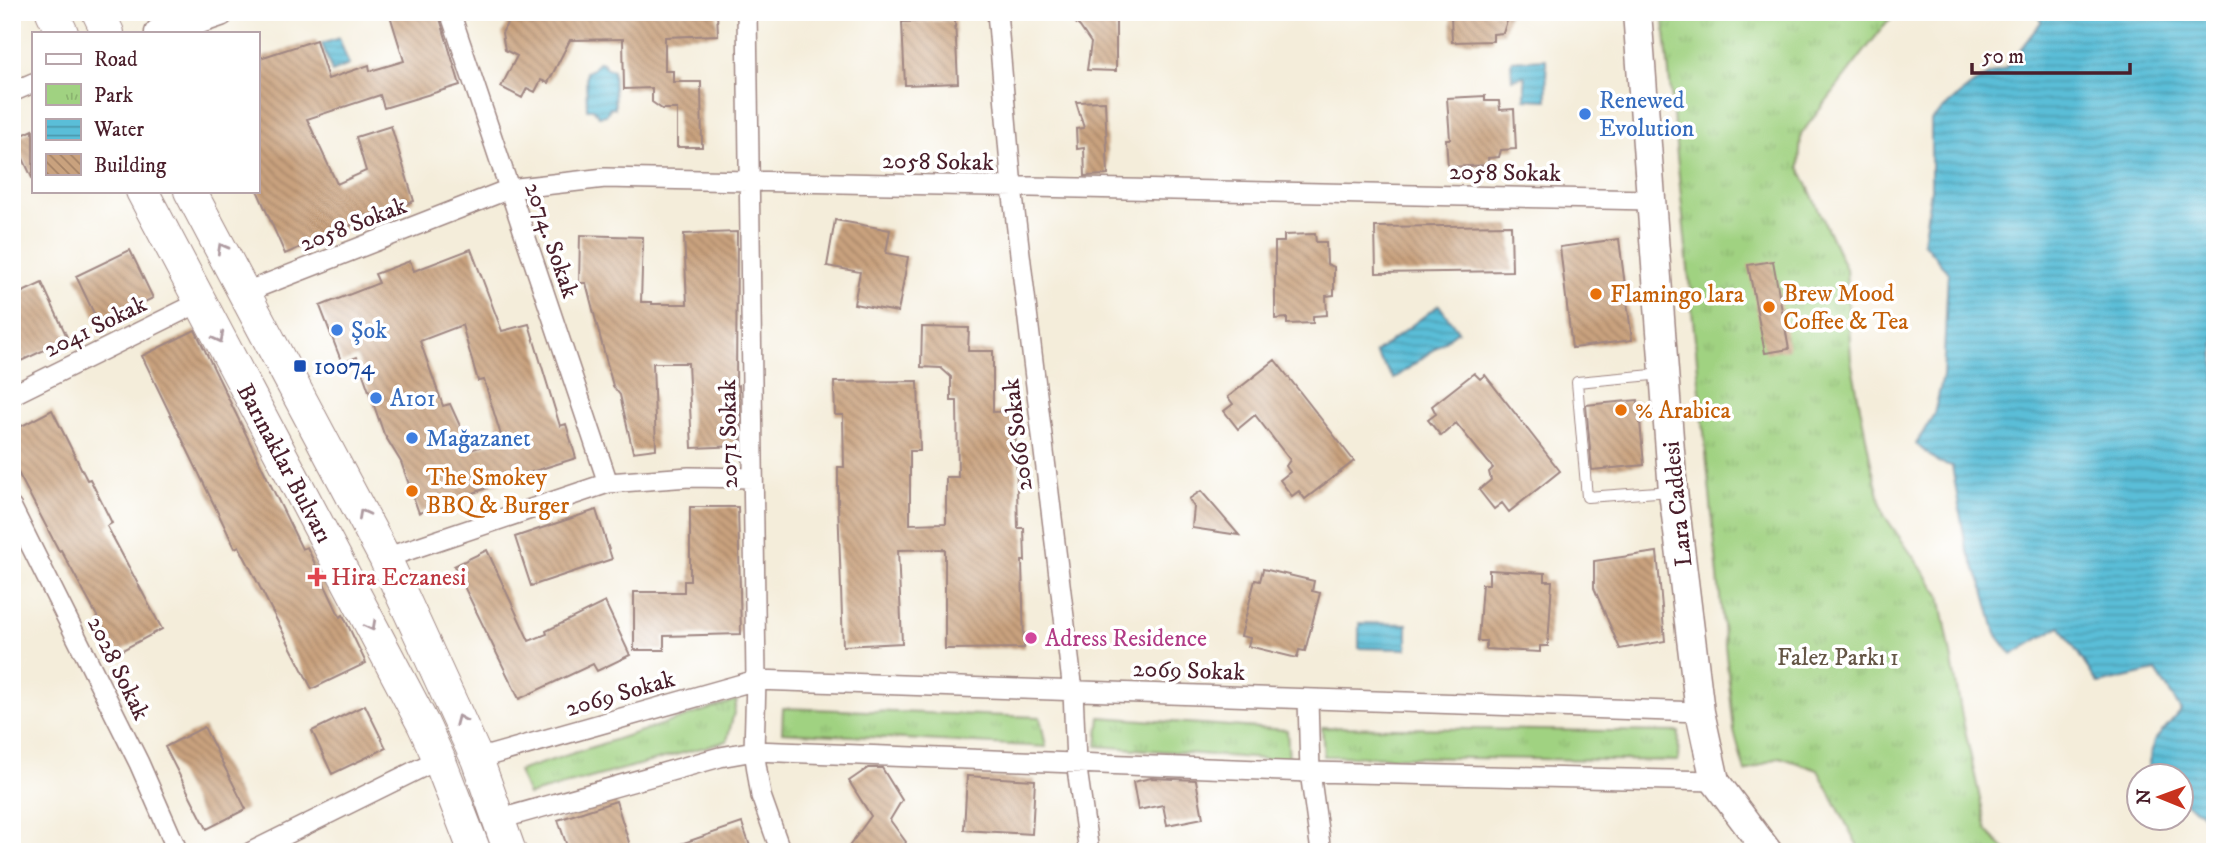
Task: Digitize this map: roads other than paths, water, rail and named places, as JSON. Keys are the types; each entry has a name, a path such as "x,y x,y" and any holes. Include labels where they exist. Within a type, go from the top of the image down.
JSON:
{"main road":[{"path":"52,12 62,32"},
{"path":"98,12 108,32"},
{"name":"Barınaklar Bulvarı","path":"143,192 439,759 475,852"},
{"name":"Barınaklar Bulvarı","path":"191,192 385,558 477,760 510,852"}],"street":[{"path":"162,32 220,12"},
{"name":"2074. Sokak","path":"450,12 608,483"},
{"name":"2071 Sokak","path":"747,12 754,751 761,796 780,852"},
{"name":"2066 Sokak","path":"997,12 1012,188 1073,691 1076,762 1088,852"},
{"name":"Lara Caddesi","path":"1637,12 1673,491 1700,712 1715,781 1768,852"},
{"path":"12,92 32,83"},
{"name":"2058 Sokak","path":"246,292 509,189 604,178 1650,200"},
{"name":"2041 Sokak","path":"12,395 200,302"},
{"path":"385,558 608,483 689,477 753,478"},
{"name":"2028 Sokak","path":"12,508 139,763 178,852"},
{"name":"2069 Sokak","path":"477,760 755,680 1700,712"},
{"path":"1308,699 1310,772 1321,852"},
{"path":"500,819 720,757 754,751 1310,772 1715,781"},
{"path":"251,852 439,759"}],"lane":[{"path":"1664,374 1577,382 1587,497 1673,491"}],"water":[{"path":"2038,12 2215,12 2215,828 2196,810 2196,762 2149,762 2154,741 2181,710 2156,671 2098,684 2060,626 2012,655 1996,634 1984,590 1966,547 1952,466 1938,462 1916,444 1934,414 1943,376 1948,272 1923,242 1931,189 1931,120 1975,83 2005,69 2041,22"},
{"path":"339,38 349,65 332,72 322,44"},
{"path":"1546,59 1547,100 1525,99 1525,76 1512,79 1511,61"},
{"path":"598,62 613,70 615,108 610,108 606,115 599,116 593,109 587,109 586,72 593,69"},
{"path":"1439,305 1458,331 1394,379 1375,353"},
{"path":"1359,623 1407,624 1407,649 1359,648"}],"place":[{"name":"Renewed Evolution","path":"1585,114"},
{"name":"Flamingo lara","path":"1596,294"},
{"name":"Brew Mood Coffee & Tea","path":"1769,307"},
{"name":"Şok","path":"337,330"},
{"name":"10074","path":"300,366"},
{"name":"A101","path":"376,398"},
{"name":"% Arabica","path":"1621,410"},
{"name":"Mağazanet","path":"412,438"},
{"name":"The Smokey BBQ & Burger","path":"412,491"},
{"name":"Hira Eczanesi","path":"317,577"},
{"name":"Adress Residence","path":"1031,638"}],"park label":[{"name":"Falez Parkı 1","path":"1838,657"}]}
